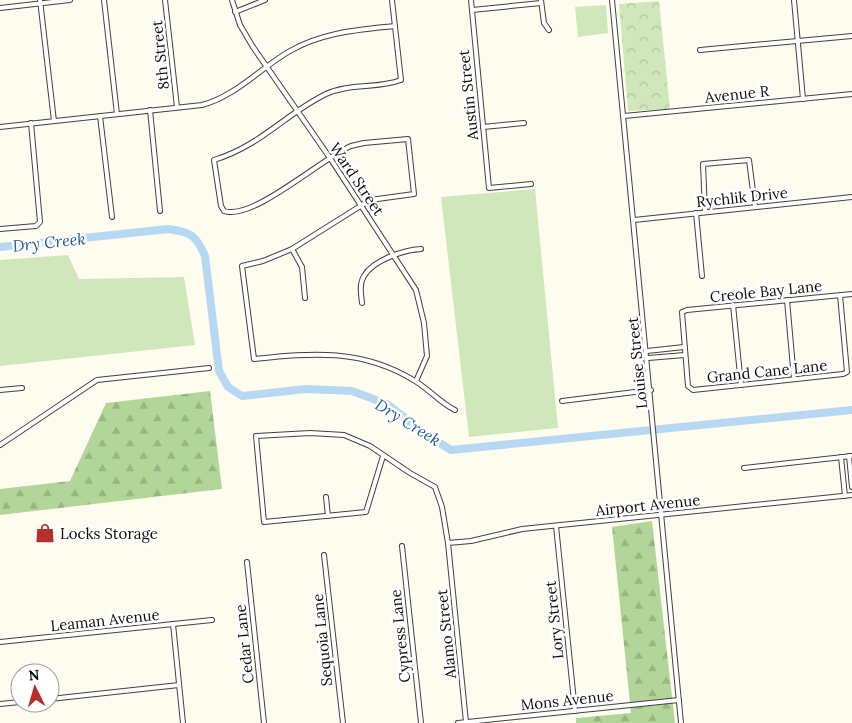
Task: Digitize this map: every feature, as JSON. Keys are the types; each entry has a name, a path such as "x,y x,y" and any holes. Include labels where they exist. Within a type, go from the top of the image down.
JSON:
{"street":[{"path":"0,8 70,0"},
{"path":"104,0 117,114"},
{"name":"8th Street","path":"165,0 177,107"},
{"name":"Ward Street","path":"232,0 235,12 248,39 330,158 416,290 424,323 427,356 416,381"},
{"path":"235,12 265,0"},
{"path":"392,0 401,80 344,87 318,98 250,145 214,160 221,206 227,212 244,209 263,201 330,158 357,144 408,139 414,194 376,198 361,205 292,249 263,261 242,266 254,359 332,354 368,360 416,381 447,406 455,410"},
{"name":"Austin Street","path":"471,0 489,188 531,184"},
{"name":"Louise Street","path":"612,0 656,438 661,515 681,723"},
{"path":"794,0 803,99"},
{"path":"472,10 518,2 541,1 544,23 549,30"},
{"path":"41,2 54,121"},
{"path":"0,127 218,101 296,48 326,36 394,26"},
{"path":"700,50 852,36"},
{"name":"Avenue R","path":"624,116 852,94"},
{"path":"150,110 160,211"},
{"path":"100,116 112,217"},
{"path":"0,229 36,226 40,222 31,123"},
{"path":"483,127 524,123"},
{"path":"705,212 703,164 749,160 755,207"},
{"name":"Rychlik Drive","path":"634,220 852,197"},
{"path":"696,213 702,276"},
{"path":"292,249 302,267 305,298"},
{"path":"362,303 361,286 364,275 404,250 421,249"},
{"name":"Creole Bay Lane","path":"684,347 682,312 733,305 852,294"},
{"name":"Grand Cane Lane","path":"685,355 690,388 741,385 843,374 847,372 840,295"},
{"path":"787,300 794,380"},
{"path":"733,305 741,385"},
{"path":"647,351 684,347 685,355 648,358"},
{"path":"0,445 97,380 209,368"},
{"path":"0,390 22,388"},
{"path":"562,400 651,390"},
{"name":"Alamo Street","path":"328,516 264,522 256,436 332,433 354,438 435,487 442,507 448,543 466,722"},
{"path":"326,497 328,516 366,512 383,456"},
{"path":"744,468 850,456 852,486"},
{"path":"841,457 845,496"},
{"name":"Airport Avenue","path":"448,543 471,542 522,529 852,495"},
{"name":"Lory Street","path":"556,526 575,711"},
{"name":"Cypress Lane","path":"402,546 421,723"},
{"name":"Sequoia Lane","path":"324,555 342,723"},
{"name":"Cedar Lane","path":"247,562 264,723"},
{"name":"Leaman Avenue","path":"0,642 212,620"},
{"path":"173,624 183,723"},
{"path":"60,697 179,685"},
{"name":"Mons Avenue","path":"458,723 678,700"}],"green space":[{"path":"659,1 670,109 628,111 619,4"},
{"path":"606,5 608,33 578,37 575,7"},
{"path":"535,189 558,428 469,437 441,197"},
{"path":"68,255 79,279 184,277 195,345 0,366 0,260"},
{"path":"210,391 222,489 0,515 0,489 70,481 106,403"},
{"path":"652,521 675,723 576,723 576,718 631,713 612,527"}],"waterway":[{"name":"Dry Creek","path":"0,247 168,229 187,233 199,243 205,256 219,371 228,387 242,396 306,389 352,391 387,404 427,435 451,450 852,410"}],"place":[{"name":"Locks Storage","path":"45,533"}]}
